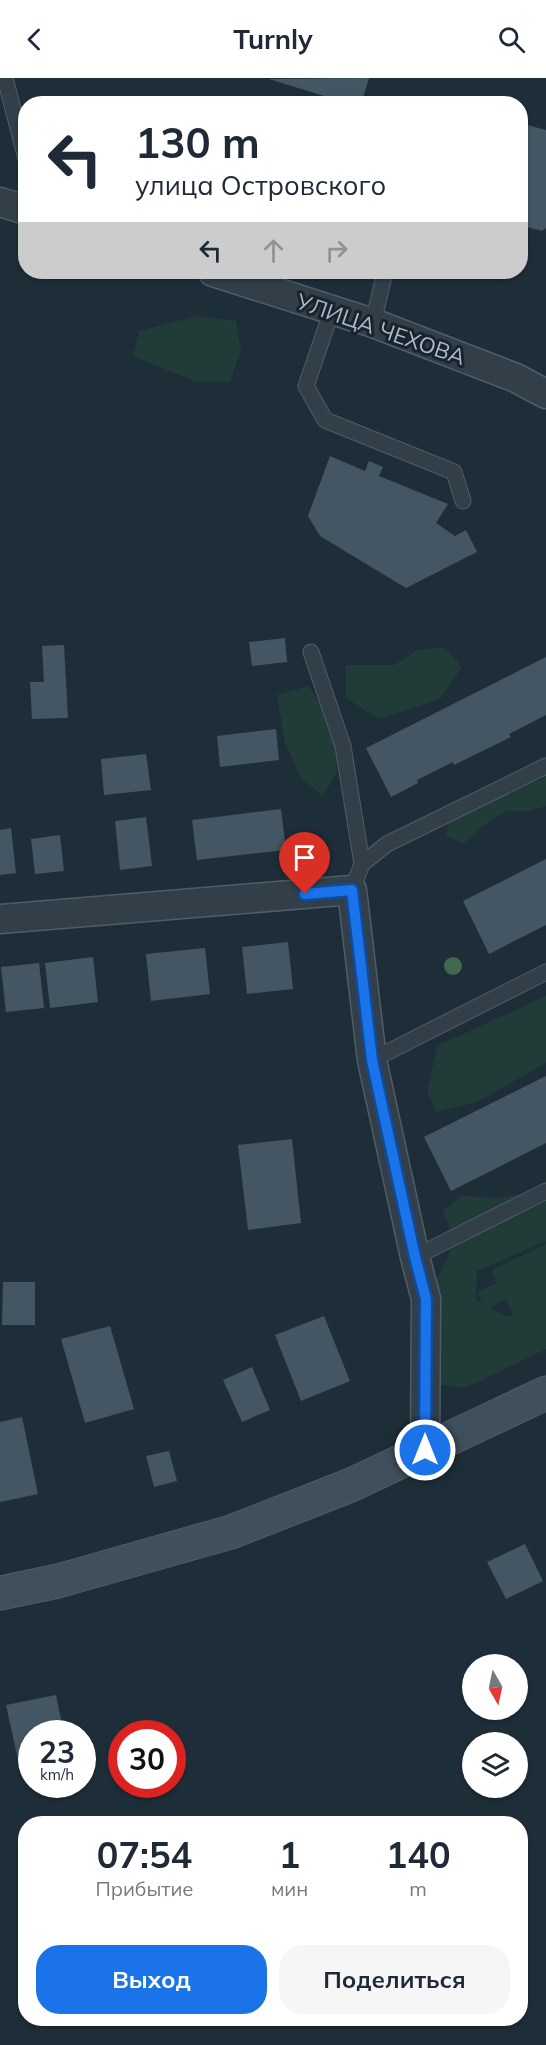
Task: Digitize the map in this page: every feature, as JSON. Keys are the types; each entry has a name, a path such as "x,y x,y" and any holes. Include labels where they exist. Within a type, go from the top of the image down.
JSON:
{"main road":[{"path":"0,1593 58,1581 231,1532 351,1485 546,1393"}],"street":[{"path":"0,202 18,208"},
{"name":"УЛИЦА ЧЕХОВА","path":"235,279 373,323 516,378 546,394"},
{"path":"0,919 357,877 372,1060 426,1299 425,1450"}],"lane":[{"path":"5,78 18,128"},
{"path":"373,323 383,279"},
{"path":"332,310 306,386 325,420 454,472 463,501"},
{"path":"311,652 343,746 357,877"},
{"path":"357,877 387,844 546,766"},
{"path":"372,1060 546,972"},
{"path":"415,1257 546,1191"}],"green space":[{"path":"197,316 236,321 241,350 230,382 194,381 133,356 139,331"},
{"path":"444,647 462,667 440,699 379,719 346,698 346,665 395,665 417,650"},
{"path":"309,686 334,726 337,772 323,796 302,779 285,743 277,695"},
{"path":"546,773 546,806 528,811 506,811 480,828 463,844 446,835 448,820 488,795 540,780"},
{"path":"546,996 546,1063 477,1102 437,1112 427,1092 437,1046"},
{"path":"546,1181 546,1241 477,1271 476,1300 482,1303 477,1292 497,1283 492,1270 546,1244 546,1349 466,1388 437,1384 433,1287 449,1255 452,1234 443,1211 461,1196 499,1198 535,1191","holes":["506,1299 513,1315 507,1317 490,1308"]}],"building":[{"path":"369,78 363,96 324,96 269,79"},
{"path":"528,125 546,130 546,228 542,231 528,227"},
{"path":"330,456 365,471 369,461 383,467 379,476 448,504 436,523 455,536 466,530 477,552 406,588 320,536 308,516"},
{"path":"285,638 287,662 252,666 249,642"},
{"path":"64,645 68,718 32,719 30,682 44,682 42,646"},
{"path":"546,657 546,715 509,734 511,737 417,780 418,783 391,797 366,748"},
{"path":"276,729 279,760 220,767 217,736"},
{"path":"146,754 151,790 104,795 101,759"},
{"path":"281,809 286,850 197,860 192,820"},
{"path":"146,817 152,866 120,870 115,821"},
{"path":"11,828 16,873 0,875 0,830"},
{"path":"60,835 64,871 35,874 31,839"},
{"path":"546,859 546,925 489,954 463,901"},
{"path":"288,942 293,989 247,994 242,947"},
{"path":"205,948 210,994 151,1001 146,954"},
{"path":"93,957 98,1002 50,1008 45,963"},
{"path":"39,963 44,1008 6,1012 1,967"},
{"path":"546,1076 546,1143 451,1191 424,1137"},
{"path":"292,1139 301,1223 248,1230 238,1145"},
{"path":"3,1282 35,1282 35,1325 2,1325"},
{"path":"324,1316 350,1381 301,1401 275,1335"},
{"path":"110,1326 134,1409 85,1423 61,1339"},
{"path":"252,1367 270,1410 242,1422 223,1380"},
{"path":"22,1417 38,1494 0,1502 0,1422"},
{"path":"169,1451 177,1481 154,1487 146,1456"},
{"path":"525,1544 543,1581 506,1599 487,1562"},
{"path":"56,1695 61,1720 18,1720 18,1760 6,1705"}],"route":[{"path":"305,894 352,890 372,1060 426,1299 425,1450"}]}
